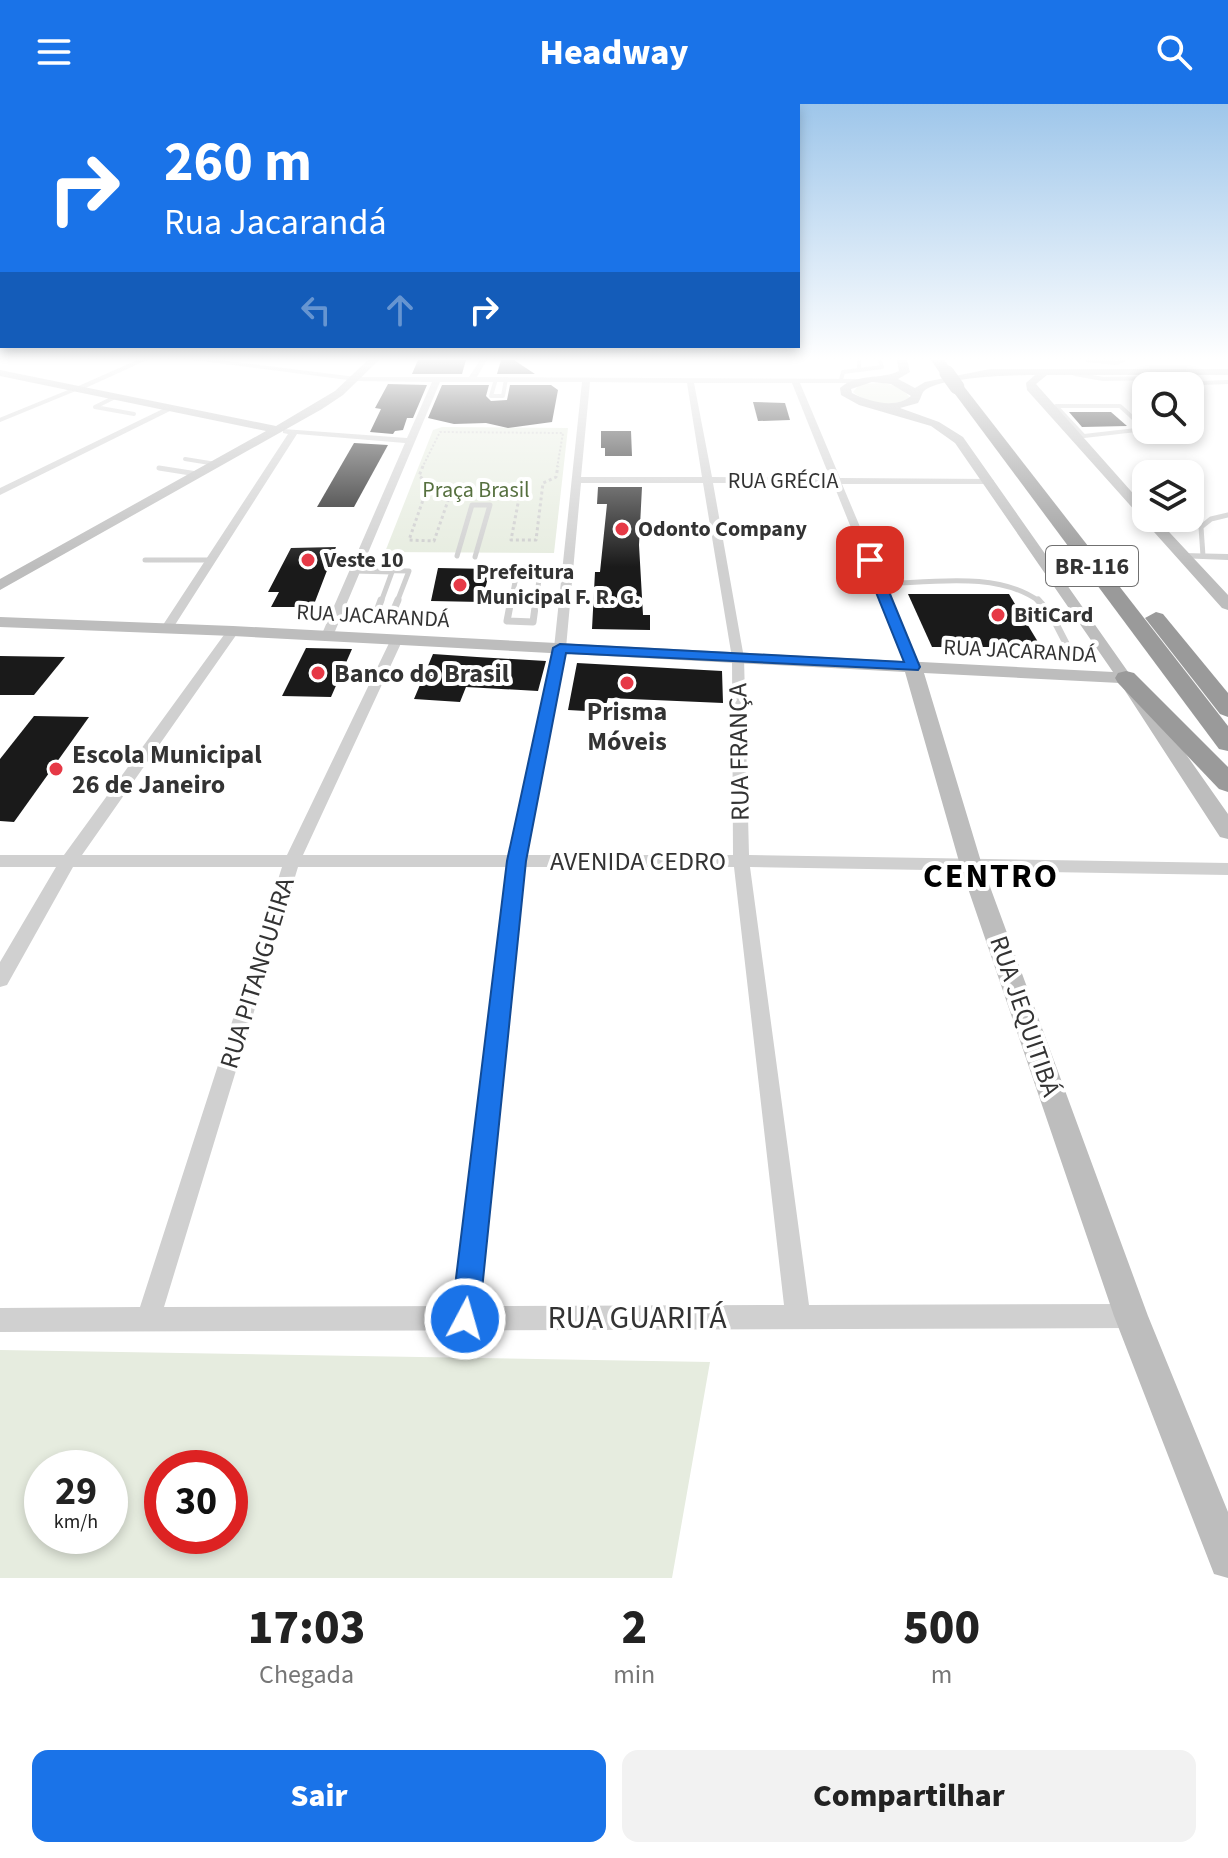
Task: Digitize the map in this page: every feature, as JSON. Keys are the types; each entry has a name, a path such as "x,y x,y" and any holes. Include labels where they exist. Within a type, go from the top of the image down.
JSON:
{"highway":[{"name":"BR-116","path":"997,429 1228,743"},
{"name":"BR-116","path":"1001,429 1228,709"},
{"path":"1126,678 1228,783"}],"main road":[{"path":"272,429 278,430"},
{"path":"942,429 959,440 989,481 1228,831"},
{"path":"1072,429 1132,499"},
{"path":"0,585 278,430"},
{"path":"1160,532 1228,605"},
{"name":"RUA JACARANDÁ","path":"0,622 397,639 1126,678"},
{"name":"RUA JEQUITIBÁ","path":"913,667 971,865 1131,1316 1228,1560"}],"street":[{"path":"0,492 129,429"},
{"path":"327,636 417,429"},
{"path":"465,1319 517,861 560,648 582,429"},
{"name":"RUA FRANÇA","path":"699,429 738,658 741,861 798,1317"},
{"name":"RUA JEQUITIBÁ","path":"815,429 913,667"},
{"path":"278,430 412,441"},
{"path":"167,628 294,432"},
{"name":"RUA GRÉCIA","path":"577,480 989,481"},
{"path":"1182,556 1228,557"},
{"path":"0,979 69,860 233,631"},
{"name":"RUA PITANGUEIRA","path":"148,1320 292,861 397,639"},
{"name":"AVENIDA CEDRO","path":"0,861 741,861 1228,869"},
{"name":"RUA GUARITÁ","path":"0,1320 1131,1316"}],"lane":[{"path":"1078,436 1145,429"},
{"path":"185,459 216,464"},
{"path":"159,468 197,474"},
{"path":"457,556 472,505 490,505 475,557"},
{"path":"1203,556 1201,527 1211,519 1228,515"},
{"path":"145,560 211,560"},
{"path":"518,567 568,570 540,572 533,622 507,621 518,567"},
{"path":"356,570 409,571 392,614 376,614 392,572 356,570"},
{"path":"879,584 974,584 1023,590 1045,606 1072,655"}],"path":[{"path":"436,433 563,433 556,477 543,483 536,540 511,540 520,493 451,492 434,541 409,540 429,483 419,476 436,433"}],"green space":[{"name":"Praça Brasil","path":"568,429 554,553 385,552 433,430"},
{"path":"0,1350 710,1362 672,1578 0,1578"}],"building":[{"path":"372,429 403,429 393,434 370,432"},
{"path":"601,431 631,431 632,456 605,456 605,448 601,448"},
{"path":"354,443 388,445 354,507 317,507"},
{"path":"598,487 642,487 639,545 643,615 650,615 650,630 592,629 595,572 600,572 607,504 597,504"},
{"path":"336,547 313,607 271,607 279,592 268,592 291,548"},
{"name":"Prefeitura Municipal F. R. G.","path":"438,568 490,569 482,602 431,601"},
{"path":"908,594 1009,594 1041,647 932,647"},
{"name":"Banco do Brasil","path":"306,648 352,649 331,697 282,696"},
{"path":"433,654 546,661 538,691 466,687 460,702 414,699"},
{"path":"0,656 65,657 34,695 0,695"},
{"path":"577,663 722,671 723,703 608,698 604,712 568,710"},
{"path":"34,716 89,717 14,822 0,821 0,759"}],"place":[{"name":"Odonto Company","path":"622,529"},
{"name":"Veste 10","path":"308,560"},
{"name":"Prefeitura Municipal F. R. G.","path":"460,585"},
{"name":"BitiCard","path":"998,615"},
{"name":"Banco do Brasil","path":"318,673"},
{"name":"Prisma Móveis","path":"627,683"},
{"name":"Escola Municipal 26 de Janeiro","path":"56,769"}],"district":[{"name":"CENTRO","path":"991,876"}],"route":[{"path":"465,1319 517,861 560,648 913,667 870,560"}]}
